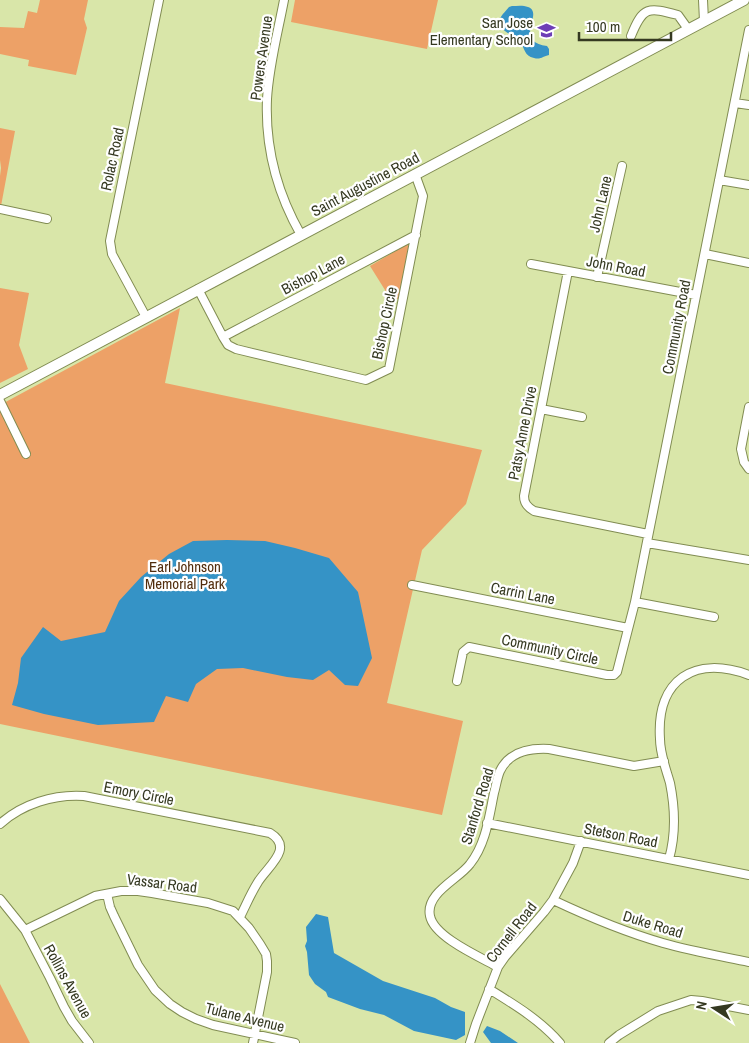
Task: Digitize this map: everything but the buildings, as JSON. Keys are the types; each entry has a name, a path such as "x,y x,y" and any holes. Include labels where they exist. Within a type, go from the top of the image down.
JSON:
{"main road":[{"name":"Saint Augustine Road","path":"0,395 744,0"}],"street":[{"name":"Rolac Road","path":"146,317 112,254 110,241 159,0"},
{"name":"Powers Avenue","path":"284,0 269,78 267,98 268,135 281,193 300,235"},
{"path":"703,0 704,21"},
{"path":"631,36 641,15 647,11 666,11 678,14 688,29"},
{"name":"Community Road","path":"628,628 647,543 749,30"},
{"path":"735,104 749,105"},
{"name":"John Lane","path":"598,277 622,166"},
{"name":"Bishop Circle","path":"198,289 222,337 228,345 236,349 366,380 389,369 423,196 415,174"},
{"path":"720,180 749,185"},
{"path":"0,209 47,219"},
{"name":"Bishop Lane","path":"222,337 416,235"},
{"path":"705,254 749,264"},
{"name":"John Road","path":"531,264 696,295"},
{"name":"Patsy Anne Drive","path":"568,271 524,501 528,508 534,511 648,534"},
{"path":"0,400 26,454"},
{"path":"746,465 741,448 749,407"},
{"path":"541,409 582,417"},
{"path":"647,543 749,560"},
{"name":"Carrin Lane","path":"412,585 628,628"},
{"path":"635,602 714,617"},
{"name":"Community Circle","path":"458,681 463,652 469,647 607,675 614,674 628,628"},
{"path":"669,859 674,840 673,803 660,738 661,717 665,701 677,682 693,671 718,667 749,675"},
{"name":"Stanford Road","path":"498,967 445,937 437,929 430,916 431,904 436,895 466,869 480,848 497,780 500,771 507,761 517,754 535,749 634,766 664,761"},
{"name":"Emory Circle","path":"0,824 18,811 49,798 75,795 270,833 277,839 280,847 278,858 259,880 240,917"},
{"name":"Stetson Road","path":"487,823 749,875"},
{"name":"Cornell Road","path":"470,1043 498,967 553,900 569,870 581,841"},
{"name":"Vassar Road","path":"25,930 95,896 121,891 161,894 217,905 233,911 240,917"},
{"name":"Tulane Avenue","path":"107,894 110,907 138,965 151,984 164,998 182,1012 196,1019 227,1029 295,1043"},
{"path":"0,899 25,930"},
{"name":"Duke Road","path":"553,900 589,917 641,936 687,949 749,962"},
{"path":"240,917 260,944 266,954 267,961 268,972 253,1043"},
{"name":"Rollins Avenue","path":"25,930 64,1007 89,1043"},
{"path":"489,989 531,1016 560,1043"},
{"path":"609,1043 658,1010 690,1000 749,1010"}],"green space":[{"path":"40,0 88,0 84,19 87,28 76,75 28,66 29,60 0,54 0,27 24,28 28,11 37,13"},
{"path":"295,0 438,0 427,49 291,22"},
{"path":"0,128 15,131 1,206 0,206"},
{"path":"409,243 399,299 390,298 370,266"},
{"path":"0,288 29,293 19,345 28,369 0,383"},
{"name":"Earl Johnson Memorial Park","path":"180,308 165,383 482,450 466,504 422,550 387,703 463,721 442,815 0,724 0,405"},
{"path":"0,984 30,1043 0,1043"}],"water":[{"path":"512,6 526,6 532,10 530,33 532,39 537,43 547,46 549,55 538,59 531,57 526,54 520,42 500,26 499,21 501,17"},
{"path":"193,541 265,541 329,558 358,592 372,658 358,686 345,685 329,670 313,680 243,668 217,669 196,684 188,702 166,696 154,722 98,725 44,714 12,705 18,683 21,658 43,627 61,641 105,632 119,601 141,577 169,554"},
{"path":"316,914 328,917 334,953 383,981 435,998 465,1012 465,1035 456,1040 414,1031 384,1015 360,1009 328,997 326,992 315,984 309,975 305,946 307,941 306,927"},
{"path":"487,1026 500,1031 518,1043 491,1043 483,1032"}],"place":[{"name":"San Jose Elementary School","path":"547,31"}]}
